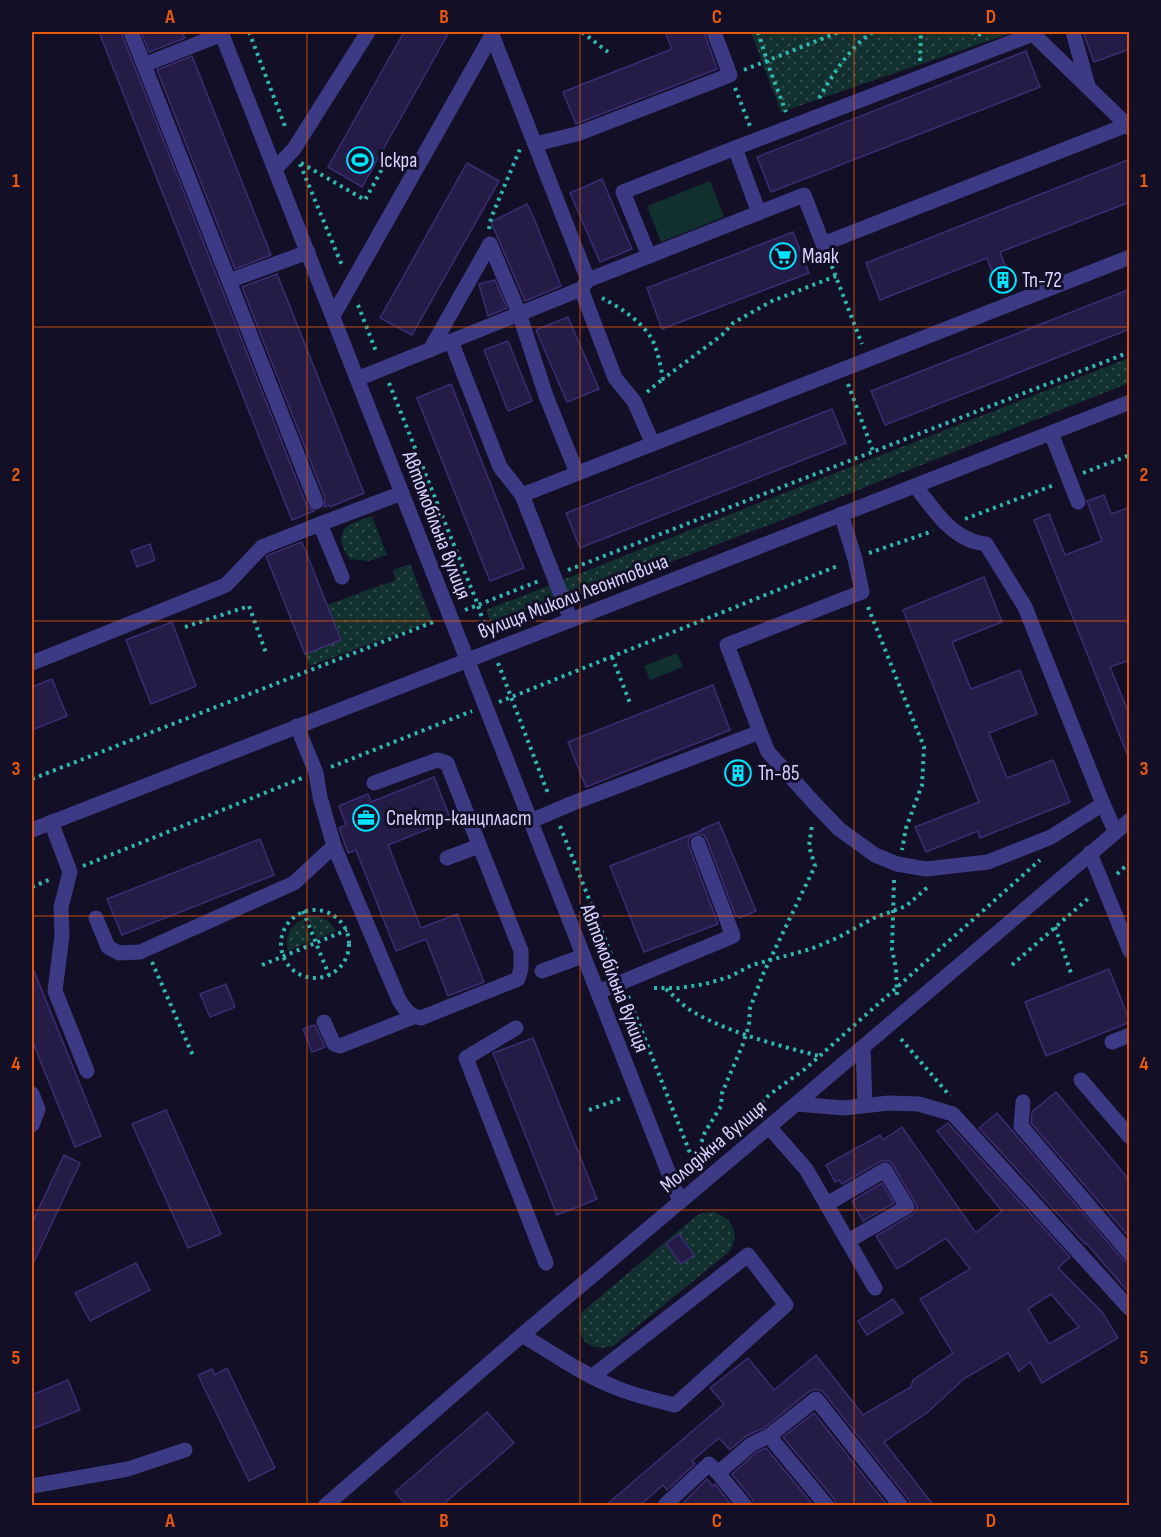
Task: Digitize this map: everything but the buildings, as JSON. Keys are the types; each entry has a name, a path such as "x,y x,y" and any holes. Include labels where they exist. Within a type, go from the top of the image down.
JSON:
{"street":[{"path":"131,32 316,502"},
{"path":"275,169 297,156 368,32"},
{"path":"535,144 577,134 730,75 714,32"},
{"path":"1073,32 1089,89"},
{"path":"144,65 222,33"},
{"name":"Автомобільна вулиця","path":"222,33 680,1202"},
{"path":"492,33 535,144 615,378 634,401 652,444"},
{"path":"333,316 492,33"},
{"path":"357,378 519,314 649,256 804,195 823,244 1128,127 1032,33 623,192 649,256"},
{"path":"735,148 759,213"},
{"path":"490,244 519,314 546,396 577,473"},
{"path":"430,350 490,244"},
{"path":"229,281 308,252"},
{"path":"522,495 1130,257"},
{"path":"451,341 500,467 522,495 571,620"},
{"name":"вулиця Миколи Леонтовича","path":"32,830 1130,402"},
{"path":"1051,433 1078,502"},
{"path":"915,486 948,525 968,540 986,544 1025,607 1103,804 1116,831"},
{"path":"32,663 226,585 262,547 402,493"},
{"path":"841,514 855,559 862,592 727,645 768,752 839,829 886,860 926,869 988,862 1051,837 1103,804"},
{"path":"320,524 342,576"},
{"path":"297,726 316,773 334,846 399,1000 404,1009 413,1017"},
{"path":"531,821 760,732"},
{"path":"324,1022 334,1044 340,1046 413,1017 421,1018 518,979 521,968 521,951 447,763 437,760 374,783"},
{"name":"Молодіжна вулиця","path":"325,1506 522,1335 1130,820"},
{"path":"51,822 70,872 62,908 62,935 55,991 87,1071"},
{"path":"598,992 733,936 698,843"},
{"path":"96,918 108,947 119,953 140,952 294,883 334,846"},
{"path":"447,858 479,846"},
{"path":"1090,853 1130,951"},
{"path":"542,971 584,956"},
{"path":"516,1028 466,1058 546,1263"},
{"path":"1112,1042 1130,1035"},
{"path":"863,1047 866,1106"},
{"path":"1081,1080 1130,1137"},
{"path":"32,1094 38,1109 32,1125"},
{"path":"1023,1102 1021,1126 1130,1254"},
{"path":"796,1104 843,1108 889,1103 919,1104 953,1114 1130,1309"},
{"path":"769,1126 806,1169 875,1288"},
{"path":"827,1204 885,1170 907,1207 848,1241"},
{"path":"522,1335 571,1365 611,1386 675,1405 786,1305 748,1255 593,1376"},
{"path":"718,1473 752,1444 769,1436 816,1399 901,1506"},
{"path":"769,1436 827,1506"},
{"path":"32,1486 128,1469 185,1450"},
{"path":"667,1506 666,1504 709,1464 745,1506"}],"path":[{"path":"249,32 478,605 510,698 694,1163"},
{"path":"582,32 608,52"},
{"path":"758,32 767,61 798,125 855,46 873,32"},
{"path":"756,141 730,75 839,32"},
{"path":"921,32 921,77"},
{"path":"490,244 491,218 529,128"},
{"path":"297,156 365,200 387,160"},
{"path":"823,244 868,360"},
{"path":"605,299 634,319 650,336 655,345 663,380 722,336 733,323 772,301 836,276"},
{"path":"32,779 1130,352"},
{"path":"842,369 873,451"},
{"path":"32,887 855,559 1004,505 1130,455"},
{"path":"862,592 924,747"},
{"path":"185,627 249,606 266,652"},
{"path":"612,657 630,703"},
{"path":"694,1163 705,1132 721,1106 722,1093 749,1025 750,1008 769,961 814,866 809,846 817,806"},
{"path":"733,1133 769,1095 820,1057 1043,858"},
{"path":"1012,965 1130,862"},
{"path":"622,982 654,988 679,988 705,984 729,977 752,965 811,949 874,918 906,906 953,866"},
{"path":"323,910 333,914 347,930 350,948 347,956 343,964 329,975 318,978 307,977 297,973 283,957 281,939 283,930 288,922 303,911 323,910"},
{"path":"303,911 329,975"},
{"path":"262,965 366,922"},
{"path":"1055,927 1071,974"},
{"path":"147,949 194,1058"},
{"path":"666,988 694,1012 771,1044 820,1057 826,1060 834,1071"},
{"path":"901,1039 957,1103"},
{"path":"589,1110 637,1093"},
{"path":"694,1163 702,1160"}],"green space":[{"path":"751,32 1015,32 781,112"},
{"path":"710,181 724,217 661,242 647,206"},
{"path":"1129,358 1129,383 782,520 493,629 486,610"},
{"path":"372,516 387,555 368,561 350,559 341,537 345,528"},
{"path":"410,564 432,621 310,666 305,654 341,640 327,605 395,580 393,570"},
{"path":"677,653 683,667 650,680 644,666"},
{"path":"307,916 324,919 336,931 317,939"},
{"path":"303,919 311,941 288,951 289,932"},
{"path":"713,1212 726,1218 733,1228 733,1245 729,1252 613,1346 596,1347 585,1341 580,1329 582,1312 696,1216"}],"place":[{"name":"Іскра","path":"360,160"},
{"name":"Маяк","path":"783,256"},
{"name":"Тп-72","path":"1003,280"},
{"name":"Тп-85","path":"738,773"},
{"name":"Спектр-канцпласт","path":"366,818"}]}
